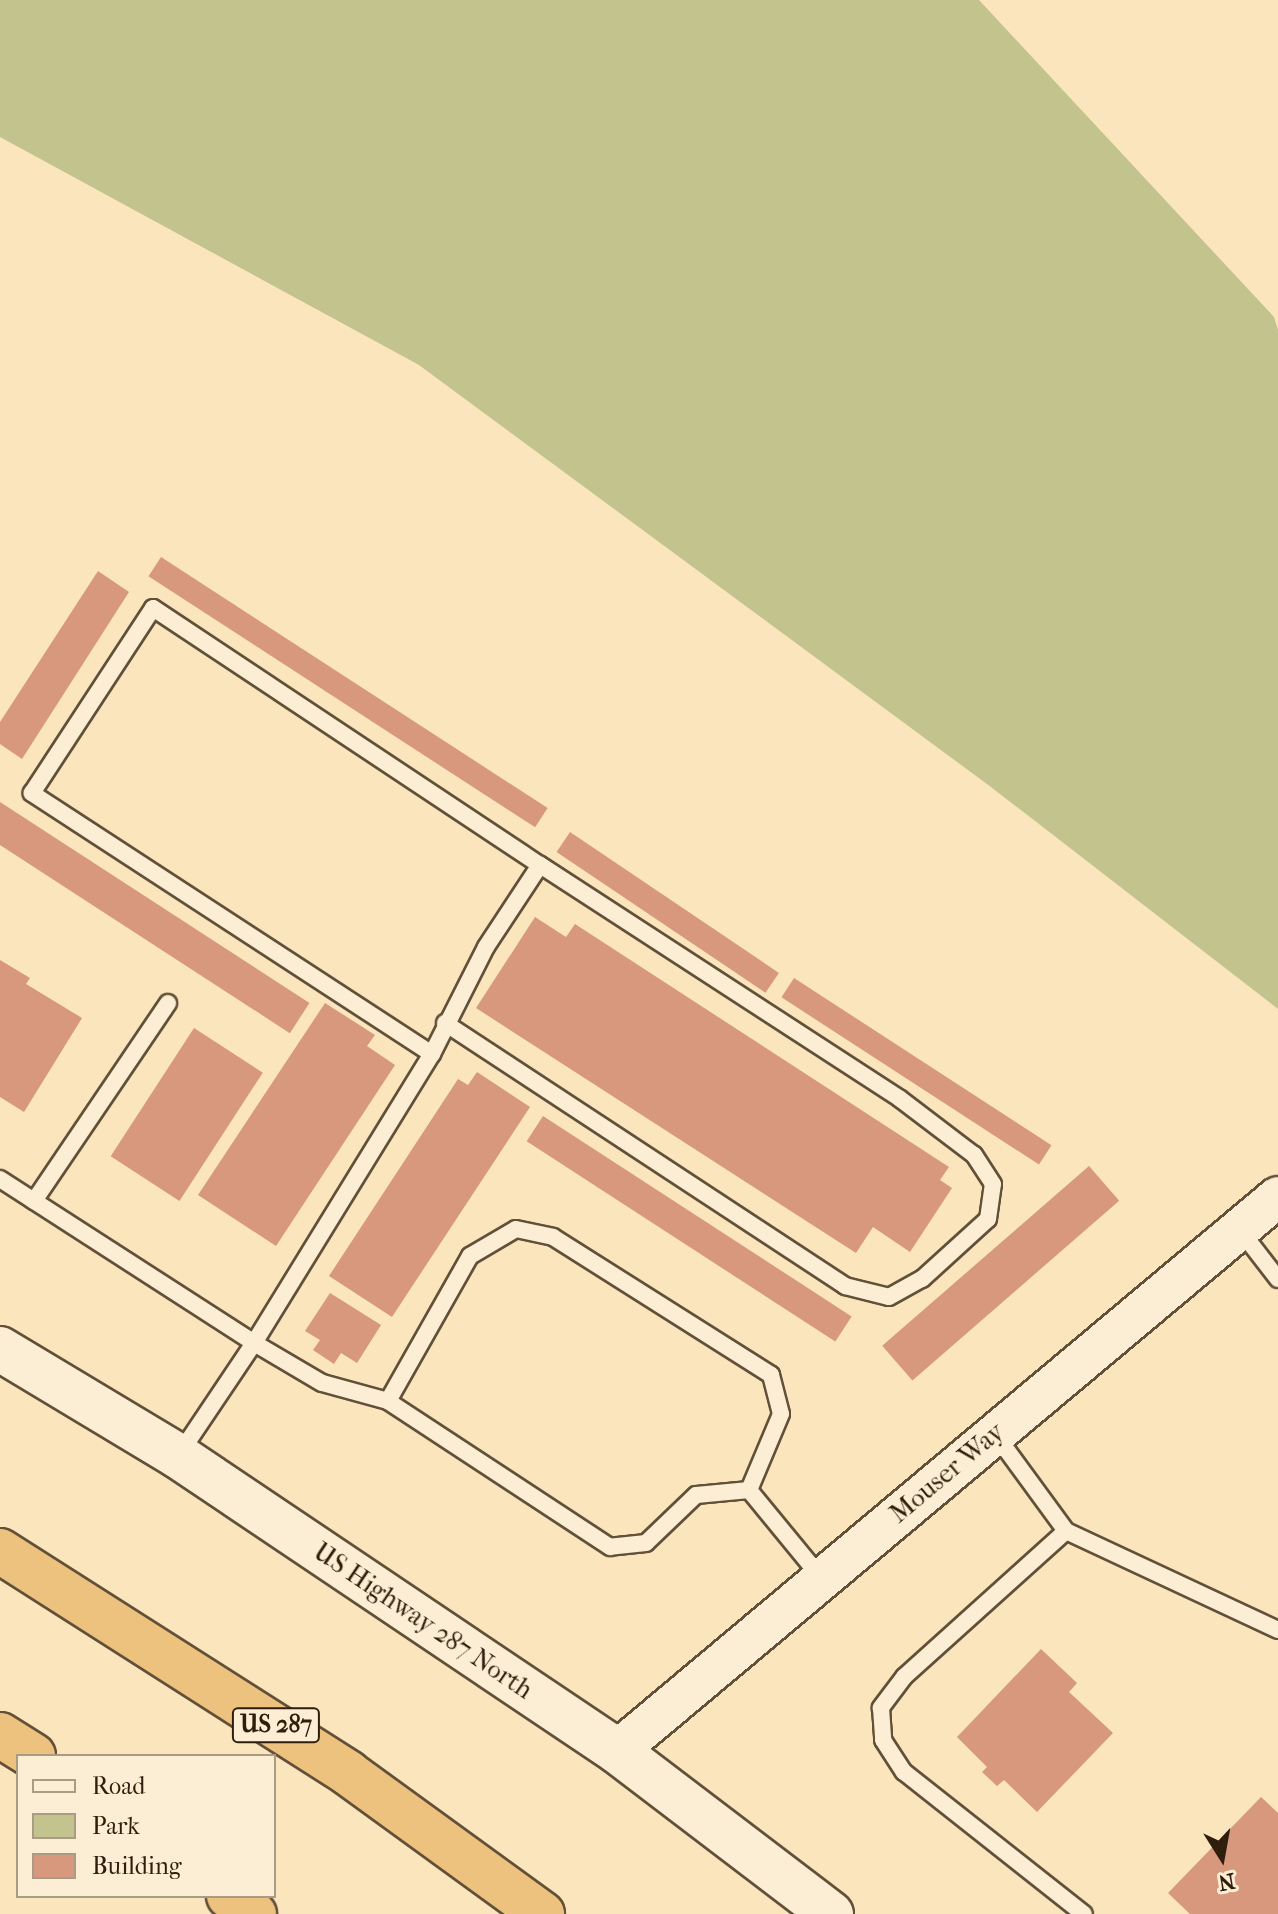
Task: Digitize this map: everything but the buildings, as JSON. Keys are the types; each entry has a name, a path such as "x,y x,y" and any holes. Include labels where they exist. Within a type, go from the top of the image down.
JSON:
{"highway":[{"name":"US 287","path":"0,1551 348,1773 542,1914"},
{"path":"0,1735 30,1754"},
{"path":"232,1898 254,1914"}],"main road":[{"name":"US Highway 287 North","path":"0,1349 178,1456 617,1751 831,1914"}],"street":[{"name":"Mouser Way","path":"617,1751 1278,1197"}],"lane":[{"path":"432,1054 32,793 153,608 899,1098 974,1155 993,1184 988,1219 922,1279 889,1297 845,1286 445,1023"},
{"path":"178,1456 254,1343 432,1054 486,947 540,865"},
{"path":"34,1201 168,1003"},
{"path":"0,1179 254,1343 322,1383 388,1401 610,1547 646,1543 696,1495 749,1490"},
{"path":"388,1401 470,1256 516,1229 553,1237 771,1375 781,1414 749,1490"},
{"path":"1239,1229 1278,1279"},
{"path":"994,1434 1066,1531 1278,1630"},
{"path":"749,1490 822,1579"},
{"path":"1066,1531 904,1677 881,1708 883,1740 904,1772 1084,1914"}],"green space":[{"path":"0,0 979,0 1274,317 1278,330 1278,1009 991,787 419,365 0,137"}]}
